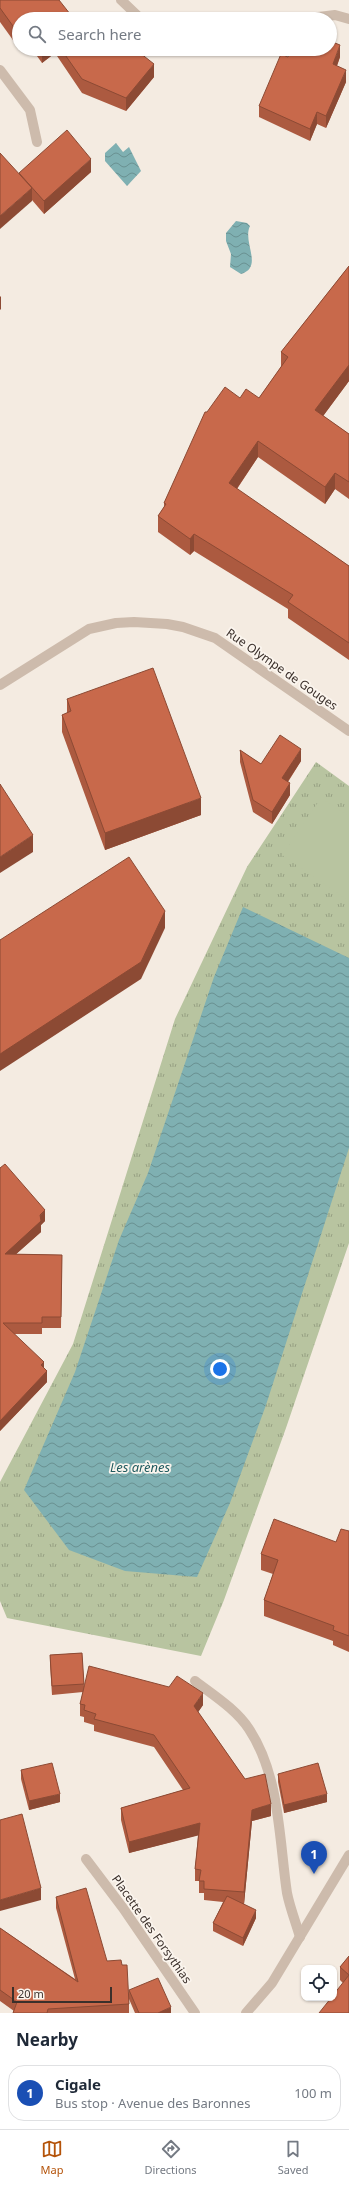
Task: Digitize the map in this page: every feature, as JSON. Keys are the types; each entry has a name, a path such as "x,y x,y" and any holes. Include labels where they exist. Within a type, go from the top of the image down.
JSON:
{"street":[{"path":"120,0 133,12"},
{"path":"337,16 349,19"},
{"path":"0,70 30,110 37,142"},
{"name":"Rue Olympe de Gouges","path":"0,684 89,629 128,622 183,626 215,638 349,731"},
{"path":"195,1681 224,1703 249,1729 266,1766 278,1818 288,1895 300,1937"},
{"path":"246,2013 272,1983 349,1855"},
{"name":"Placette des Forsythias","path":"86,1860 123,1908 196,2013"}],"green space":[{"name":"Les arènes","path":"316,762 349,786 349,1243 286,1428 224,1600 201,1656 7,1618 0,1601 0,1482 73,1344 175,1019 247,867"},
{"path":"321,798 349,816 349,901 282,855"}],"water":[{"path":"116,143 123,152 129,147 141,171 127,186 105,161 105,153"},
{"path":"236,221 247,223 250,226 248,239 252,260 251,266 248,271 241,274 230,267 231,254 226,241 226,233"},
{"name":"Les arènes","path":"243,907 349,958 349,1148 266,1405 230,1503 197,1577 125,1571 69,1550 24,1490 75,1372 119,1240 148,1173 214,977"}],"building":[{"path":"0,0 59,0 68,12 12,12 12,25 0,8"},
{"path":"337,44 340,45 337,53"},
{"path":"66,56 144,56 154,64 126,98 82,79"},
{"path":"280,56 336,56 333,64 346,70 326,116 317,112 310,129 259,106"},
{"path":"67,130 91,159 44,201 19,173"},
{"path":"0,153 32,188 0,216"},
{"path":"349,266 349,365 315,410 349,434 349,482 335,473 325,487 258,441 229,483 349,566 349,643 288,602 293,595 194,534 190,539 158,516 166,504 164,503 205,412 207,412 225,387 240,398 246,389 259,398 288,357 281,352"},
{"path":"153,668 201,798 105,833 62,715 71,711 67,699"},
{"path":"280,735 301,749 282,778 290,783 272,812 253,800 240,750 261,764"},
{"path":"0,784 33,835 0,857"},
{"path":"129,857 165,911 141,962 0,1054 0,940"},
{"path":"5,1164 45,1210 40,1215 41,1221 5,1254 62,1255 61,1317 42,1317 42,1323 3,1323 44,1362 41,1365 47,1371 0,1421 0,1168"},
{"path":"274,1519 336,1542 341,1529 349,1531 349,1636 333,1630 334,1626 264,1600 278,1560 261,1554"},
{"path":"82,1653 84,1684 52,1686 50,1655"},
{"path":"89,1666 169,1687 177,1676 203,1693 194,1706 245,1779 265,1774 271,1804 252,1810 244,1892 204,1889 204,1881 199,1881 201,1870 195,1869 200,1823 129,1842 121,1808 190,1788 154,1735 94,1719 96,1714 84,1710 85,1705 80,1704"},
{"path":"52,1763 60,1794 29,1801 21,1770"},
{"path":"318,1763 327,1794 284,1805 278,1774"},
{"path":"22,1814 41,1888 0,1900 0,1820"},
{"path":"86,1888 107,1961 121,1960 122,1965 127,1965 129,2004 48,2009 47,2013 13,2013 17,2002 0,1990 0,1928 78,1982 56,1897"},
{"path":"227,1896 256,1910 243,1938 213,1923"},
{"path":"349,1956 349,1975 340,1967"},
{"path":"349,1975 349,2013 319,2013 329,2001 337,2001 337,1990"},
{"path":"158,1978 171,2007 158,2013 139,2013 129,1990"}],"place":[{"name":"Cigale","path":"314,1874"}]}
